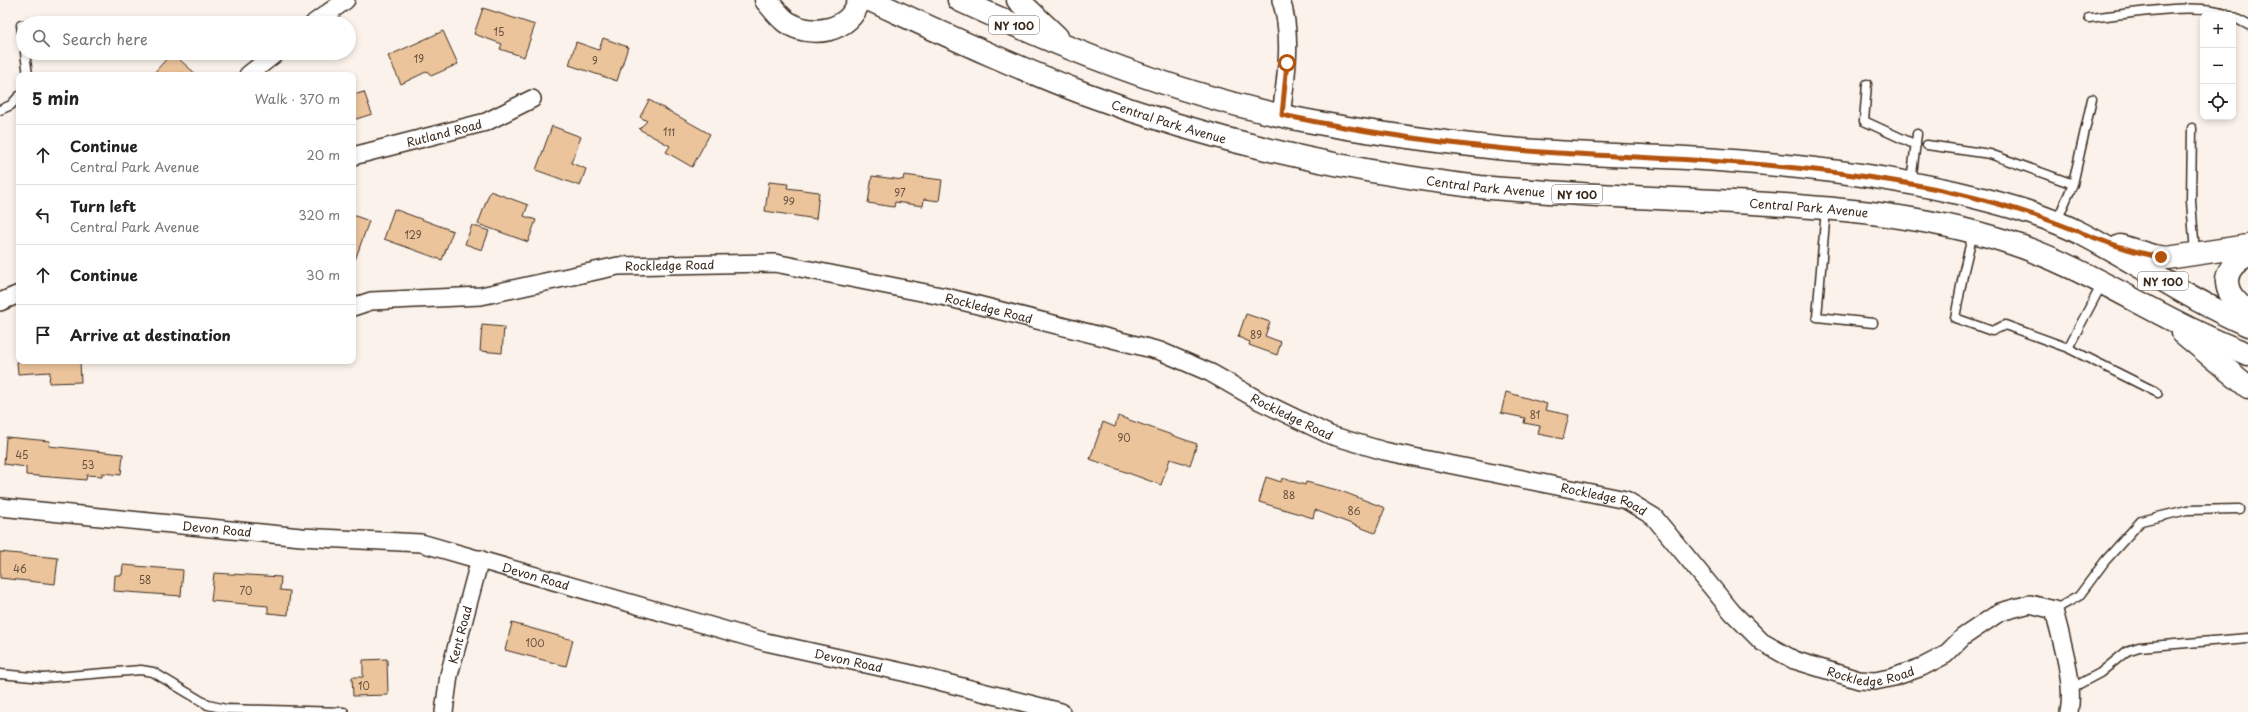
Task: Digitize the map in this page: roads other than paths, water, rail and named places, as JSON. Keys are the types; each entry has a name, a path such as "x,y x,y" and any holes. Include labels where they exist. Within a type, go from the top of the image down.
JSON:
{"main road":[{"path":"766,0 785,20 797,27 819,31 836,27 851,18 859,0"},
{"name":"Central Park Avenue","path":"870,0 902,8 1003,60 1112,104 1232,142 1325,163 1418,179 1480,187 1826,208 1914,219 1974,232 2034,251 2103,282 2212,339 2248,354"},
{"name":"NY 100","path":"959,0 1070,49 1164,82 1282,115 1372,132 1494,147 1557,153 1742,162 1865,176 1957,193 2056,223 2080,233 2199,302 2248,325"},
{"path":"1018,0 1070,49"},
{"path":"2080,233 2153,256 2174,258 2248,246"},
{"path":"2248,255 2232,267 2227,283 2229,294 2233,300 2248,311"},
{"path":"2153,308 2248,387"}],"street":[{"path":"324,16 346,0"},
{"path":"1281,0 1285,14 1287,63 1282,115"},
{"path":"252,72 267,60"},
{"name":"Rutland Road","path":"356,155 486,122 532,99"},
{"name":"Rockledge Road","path":"356,306 371,301 481,296 618,266 776,263 946,297 1160,351 1211,373 1260,401 1330,435 1384,451 1626,500 1654,517 1732,612 1762,642 1794,660 1859,680 1875,681 1894,677 1922,667 1945,655 1963,637 2000,612 2030,604 2054,610"},
{"path":"0,302 16,295"},
{"name":"Devon Road","path":"0,507 301,537 421,543 766,642 907,673 1061,712"},
{"name":"Kent Road","path":"444,712 449,675 480,559"},
{"path":"2054,610 2067,663 2069,712"}],"lane":[{"path":"2089,18 2195,7 2220,10 2224,12"},
{"path":"2236,19 2248,25"},
{"path":"26,60 28,72"},
{"path":"1867,84 1864,121 1916,145"},
{"path":"0,110 11,105 16,99"},
{"path":"2056,223 2073,184 2092,99"},
{"path":"2192,128 2191,201 2196,254"},
{"path":"1911,184 1917,134"},
{"path":"1927,146 1990,154 2073,184"},
{"path":"1826,208 1816,317 1873,323"},
{"path":"1974,232 1964,270 1955,318 1992,331 2005,325 2068,348 2158,392"},
{"path":"2068,348 2103,282"},
{"path":"2054,610 2079,596 2105,561 2141,521 2187,510 2239,509"},
{"path":"2069,689 2100,673 2127,651 2139,647 2248,638"},
{"path":"0,674 43,678 141,670 153,672 208,705 226,709 344,712"}]}
